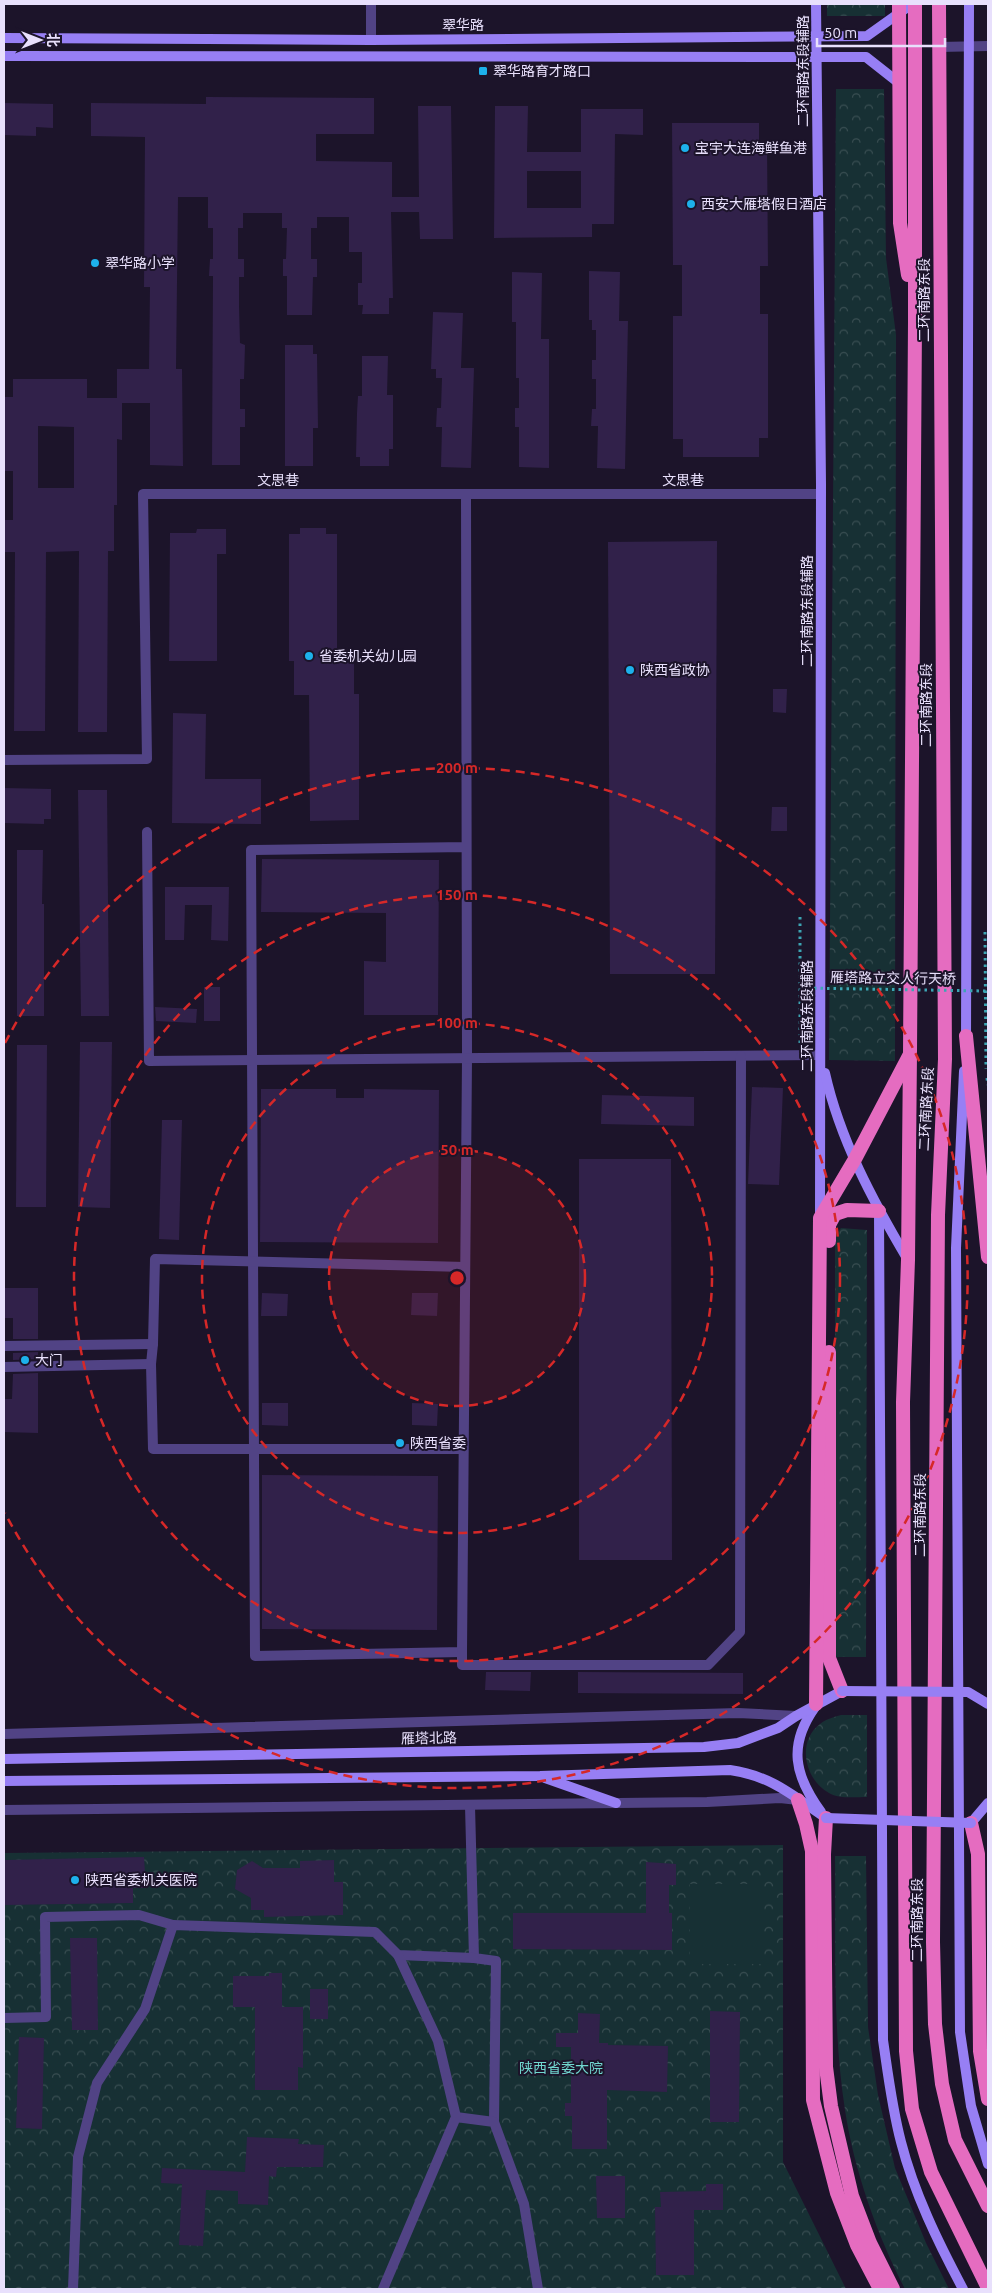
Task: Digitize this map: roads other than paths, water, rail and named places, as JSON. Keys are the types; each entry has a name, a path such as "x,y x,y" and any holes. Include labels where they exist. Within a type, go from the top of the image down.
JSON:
{"highway":[{"name":"二环南路东段","path":"914,4 915,322 910,1053 908,1260 903,1402 906,2051 912,2109 931,2172 988,2288"},
{"name":"二环南路东段","path":"939,4 945,1059 938,1215 935,2024 942,2084 955,2140 988,2206"},
{"path":"899,8 900,223 915,322"},
{"path":"966,1036 988,1257"},
{"path":"816,1704 820,1218 855,1159 910,1053"},
{"path":"842,1691 829,1658 829,1225 835,1214 841,1211 879,1211"},
{"path":"798,1800 812,1851 813,2100 836,2193 857,2245 880,2289"},
{"path":"826,1818 824,1863 827,2074 840,2148 852,2196 870,2243 894,2289"},
{"path":"971,1823 978,1854 980,2050 988,2099"}],"main road":[{"name":"二环南路东段辅路","path":"816,4 821,494 820,1218"},
{"name":"翠华路","path":"4,38 371,40 866,36 899,8 914,4"},
{"path":"969,4 966,1036 956,1248 960,2032 971,2106 988,2164"},
{"path":"4,56 866,57 899,82"},
{"path":"820,1055 833,1109 879,1211 908,1260"},
{"path":"879,1211 883,2040 901,2143 924,2209 963,2289"},
{"path":"842,1691 968,1692 988,1704"},
{"name":"雁塔北路","path":"4,1759 704,1747 738,1743 778,1728 816,1704 842,1691"},
{"path":"816,1704 802,1728 797,1741 796,1754 807,1792 826,1818"},
{"path":"4,1781 540,1776 730,1770 749,1773 771,1781 826,1818 971,1823 988,1803"},
{"path":"540,1776 616,1803"}],"street":[{"path":"371,4 371,40"},
{"path":"939,47 988,46"},
{"name":"文思巷","path":"4,760 146,759 143,494 821,494"},
{"path":"466,494 467,1058 462,1665 708,1665 740,1632 741,1056"},
{"path":"147,832 149,1062 820,1055"},
{"path":"462,1652 255,1656 251,850 466,847"},
{"path":"463,1448 153,1448 151,1364 155,1259 464,1267"},
{"path":"4,1346 153,1344"},
{"path":"4,1367 151,1364"},
{"path":"4,1734 738,1713 796,1716"},
{"path":"4,1810 470,1806 707,1802 780,1798 798,1800"},
{"path":"470,1806 474,1958"},
{"path":"4,2018 46,2017 45,1917 139,1915 173,1925 375,1932 398,1955 438,2041 456,2117 383,2289"},
{"path":"74,2289 78,2157 97,2083 145,2009 173,1925"},
{"path":"398,1955 496,1960 494,2122 524,2204 538,2289"},
{"path":"456,2117 494,2122"}],"place":[{"name":"翠华路育才路口","path":"483,71"},
{"name":"宝宇大连海鲜鱼港","path":"685,148"},
{"name":"西安大雁塔假日酒店","path":"691,204"},
{"name":"翠华路小学","path":"95,263"},
{"name":"省委机关幼儿园","path":"309,656"},
{"name":"陕西省政协","path":"630,670"},
{"name":"大门","path":"25,1360"},
{"name":"陕西省委","path":"400,1443"},
{"name":"陕西省委机关医院","path":"75,1880"}],"park label":[{"name":"陕西省委大院","path":"561,2068"}]}
